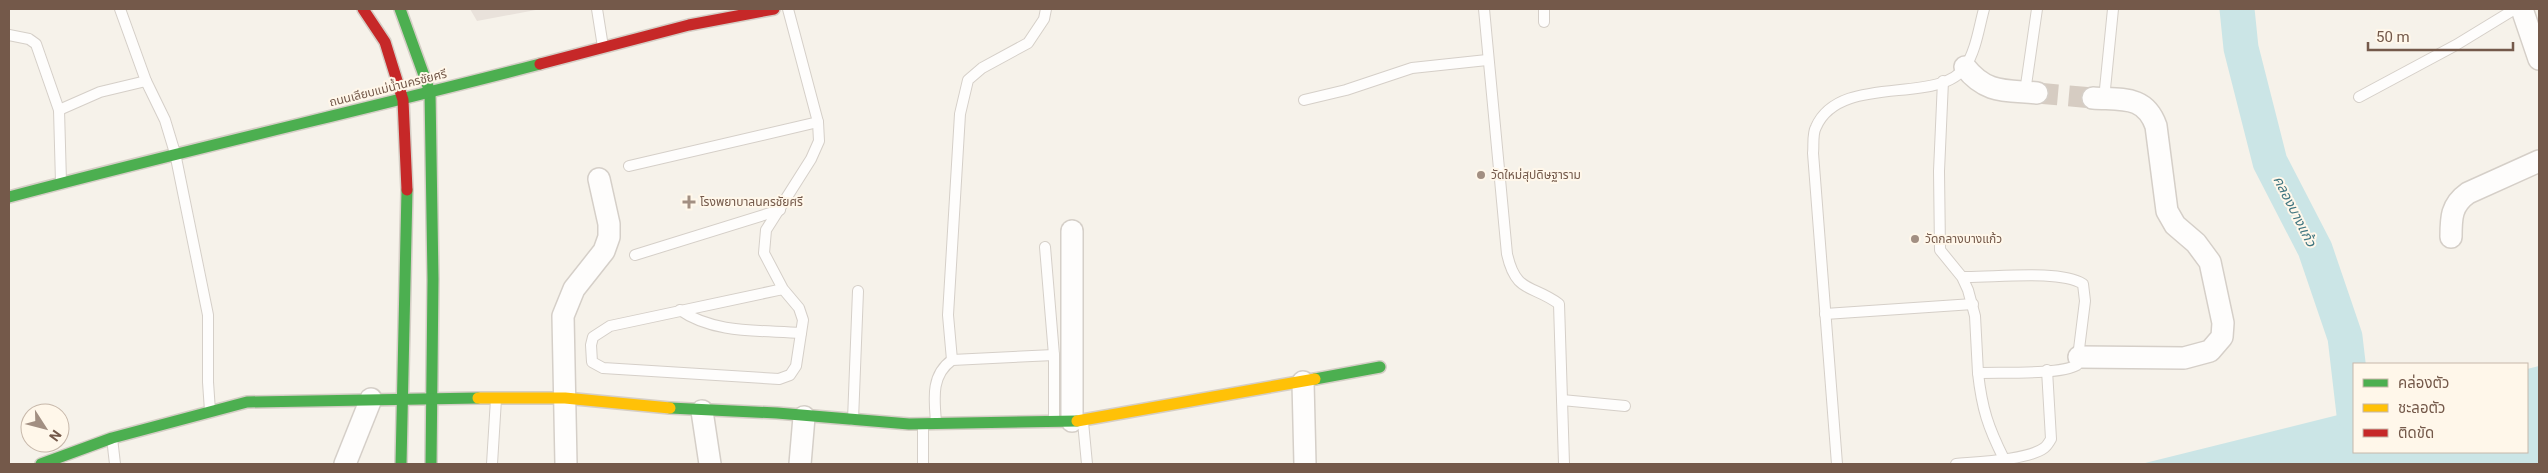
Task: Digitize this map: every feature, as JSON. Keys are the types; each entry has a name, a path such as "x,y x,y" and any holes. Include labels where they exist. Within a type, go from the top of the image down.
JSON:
{"street":[{"path":"364,9 384,42 403,100 408,166 401,464"},
{"path":"400,9 430,92 433,279 431,464"},
{"name":"ถนนเลียบแม่น้ำนครชัยศรี","path":"9,196 175,153 403,100 689,25 774,9"},
{"path":"2522,9 2539,59"},
{"path":"1965,67 1976,81 1985,86 2031,92"},
{"path":"2079,357 2184,358 2210,351 2222,337 2223,323 2210,262 2196,242 2175,224 2167,210 2156,126 2152,116 2145,106 2134,102 2099,99"},
{"path":"2451,237 2452,213 2459,200 2468,193 2539,162"},
{"path":"566,464 566,398 562,316 565,305 574,289 604,251 609,237 609,224 599,179"},
{"path":"1070,421 1072,230"},
{"path":"41,464 112,438 247,402 403,398 566,398 702,411 776,413 853,421 923,424 936,422 1070,421 1303,382 1380,367"},
{"path":"1303,382 1305,464"},
{"path":"345,464 371,399"},
{"path":"702,411 710,464"},
{"path":"800,464 804,417"}],"lane":[{"path":"120,9 146,81 165,120 175,153 208,315 210,412"},
{"path":"597,9 603,47"},
{"path":"783,289 626,321 599,331 593,338 591,345 592,362 602,368 779,379 790,375 796,366 803,320 799,308 783,289 764,253 766,230 811,159 818,141 818,122 788,9"},
{"path":"952,360 948,315 960,114 968,80 982,68 1028,43 1044,19 1046,9"},
{"path":"1484,9 1487,60 1511,272 1526,288 1549,297 1559,304 1564,464"},
{"path":"1544,9 1544,22"},
{"path":"1837,464 1813,153 1815,128 1836,103 1868,94 1922,87 1952,79 1965,67 1973,50 1984,9"},
{"path":"2031,92 2037,9"},
{"path":"2099,99 2113,9"},
{"path":"2359,97 2515,9"},
{"path":"9,35 29,40 36,44 59,110 61,183"},
{"path":"1304,100 1346,90 1412,68 1487,60"},
{"path":"59,110 100,92 146,81"},
{"path":"1943,81 1939,171 1940,250 1962,277 1973,304 1978,340 1978,373 1988,427 2004,459"},
{"path":"628,166 818,122"},
{"path":"635,255 780,210"},
{"path":"1045,247 1054,355 1070,421 1087,464"},
{"path":"1962,277 2050,276 2075,279 2083,284 2084,301 2077,365 2071,368 2047,370 1978,373"},
{"path":"853,421 858,291"},
{"path":"1825,314 1973,304"},
{"path":"680,310 694,320 709,326 801,333"},
{"path":"936,422 933,394 942,367 952,360 1054,355"},
{"path":"1956,464 2004,459 2037,452 2046,448 2051,439 2047,370"},
{"path":"492,464 496,398"},
{"path":"1562,400 1626,406"},
{"path":"923,424 923,464"},
{"path":"112,438 115,464"}],"shaded area":[{"path":"470,9 541,9 477,21"}],"water":[{"path":"2539,366 2539,464 2141,464 2353,411 2353,453 2528,453 2528,369"}],"waterway":[{"name":"คลองบางแก้ว","path":"2237,9 2241,48 2270,162 2315,249 2345,337 2353,405"}],"tunnel":[{"path":"2037,93 2093,98"}],"traffic: fast":[{"path":"400,9 430,92 433,279 431,464"},
{"path":"9,197 540,64"},
{"path":"401,464 407,190"},
{"path":"1315,379 1380,367"},
{"path":"41,464 112,438 247,402 478,398"},
{"path":"670,408 777,413 909,424 1077,421"}],"traffic: slow":[{"path":"1077,421 1315,379"},
{"path":"478,398 565,398 670,408"}],"traffic: jam":[{"path":"363,9 385,42 403,100 407,190"},
{"path":"540,64 689,25 774,9"}],"place":[{"name":"วัดใหม่สุปดิษฐาราม","path":"1481,175"},
{"name":"โรงพยาบาลนครชัยศรี","path":"689,202"},
{"name":"วัดกลางบางแก้ว","path":"1915,239"}]}
